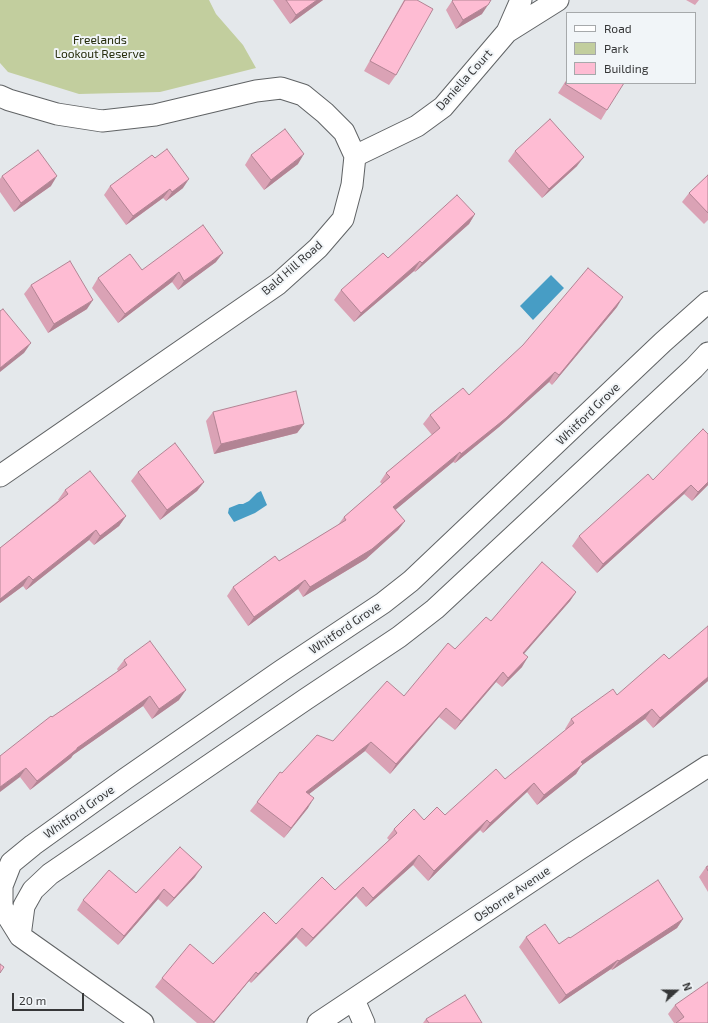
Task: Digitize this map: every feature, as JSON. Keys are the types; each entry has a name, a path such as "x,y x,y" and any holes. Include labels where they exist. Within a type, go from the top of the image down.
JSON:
{"street":[{"name":"Daniella Court","path":"355,156 418,126 443,107 506,32 521,0"},
{"name":"Daniella Court","path":"506,32 558,0"},
{"path":"0,96 57,114 102,121 155,115 256,91 281,88 304,95 325,113 344,132 355,156"},
{"name":"Bald Hill Road","path":"0,476 278,284 318,248 343,219 352,185 355,156"},
{"name":"Whitford Grove","path":"143,1023 20,936 2,907 2,886 11,863 32,845 125,779 281,671 383,603 406,585 572,430 663,342 708,302"},
{"path":"20,936 24,906 33,890 50,874 399,637 435,609 694,368 708,352"},
{"name":"Osborne Avenue","path":"318,1023 578,850 708,766"},
{"path":"354,1000 364,1023"}],"green space":[{"name":"Freelands Lookout Reserve","path":"0,0 209,0 216,14 243,45 256,68 160,92 79,94 8,72 0,63"}],"water":[{"path":"551,275 564,288 533,320 520,306"},
{"path":"261,491 267,505 255,513 234,522 228,513 229,508 249,501"}],"building":[{"path":"286,0 317,0 296,15"},
{"path":"405,0 417,0 433,9 396,75 370,61"},
{"path":"491,0 488,5 463,20 452,1"},
{"path":"566,82 566,84 623,84 607,110 565,84"},
{"path":"550,119 584,157 549,189 515,151"},
{"path":"285,129 304,154 271,180 251,155"},
{"path":"167,149 189,179 172,192 170,189 133,216 110,186 152,155 155,158"},
{"path":"38,150 57,176 21,203 2,176"},
{"path":"708,175 708,213 689,193"},
{"path":"457,195 475,214 422,263 420,261 361,313 341,290 383,253 388,258"},
{"path":"203,225 223,253 184,281 179,272 125,314 98,278 130,254 142,270"},
{"path":"70,261 93,300 54,324 31,285"},
{"path":"588,268 623,297 559,375 555,372 506,418 461,454 460,452 393,507 405,521 372,549 310,587 305,580 254,617 233,587 275,556 279,561 346,520 344,517 390,477 386,473 440,428 430,415 463,388 469,395 523,345"},
{"path":"3,309 31,343 0,368 0,311"},
{"path":"296,391 304,424 221,444 213,412"},
{"path":"703,429 708,434 708,482 698,492 691,485 603,564 579,536 648,474 653,480"},
{"path":"175,443 204,482 167,510 138,472"},
{"path":"90,471 126,516 100,536 96,530 33,580 29,576 0,599 0,548 68,494 65,490"},
{"path":"542,562 576,592 523,653 528,657 508,678 503,672 461,721 446,708 396,764 371,742 306,792 314,798 291,828 257,802 280,772 282,773 317,735 333,741 387,681 404,696 448,643 455,649 486,617 491,621"},
{"path":"708,626 708,677 660,718 652,709 581,762 583,764 544,795 534,783 490,823 487,820 434,871 419,855 373,898 363,887 313,938 302,928 258,974 256,972 214,1022 162,978 190,944 213,964 264,912 276,924 322,877 335,890 397,833 394,829 414,809 424,820 437,807 445,815 496,769 505,779 574,723 571,719 613,689 617,695 664,654 669,659"},
{"path":"150,641 186,690 159,709 150,696 77,748 37,781 26,768 0,787 0,756 51,716 52,717 127,665 124,660"},
{"path":"180,847 202,867 174,898 164,889 124,936 83,900 109,870 136,893"},
{"path":"658,880 683,919 566,995 526,937 545,924 559,944"},
{"path":"0,964 4,967 0,973"},
{"path":"708,982 708,1023 676,1023 684,1017 675,1005"},
{"path":"465,995 482,1023 429,1023 426,1019"}]}
